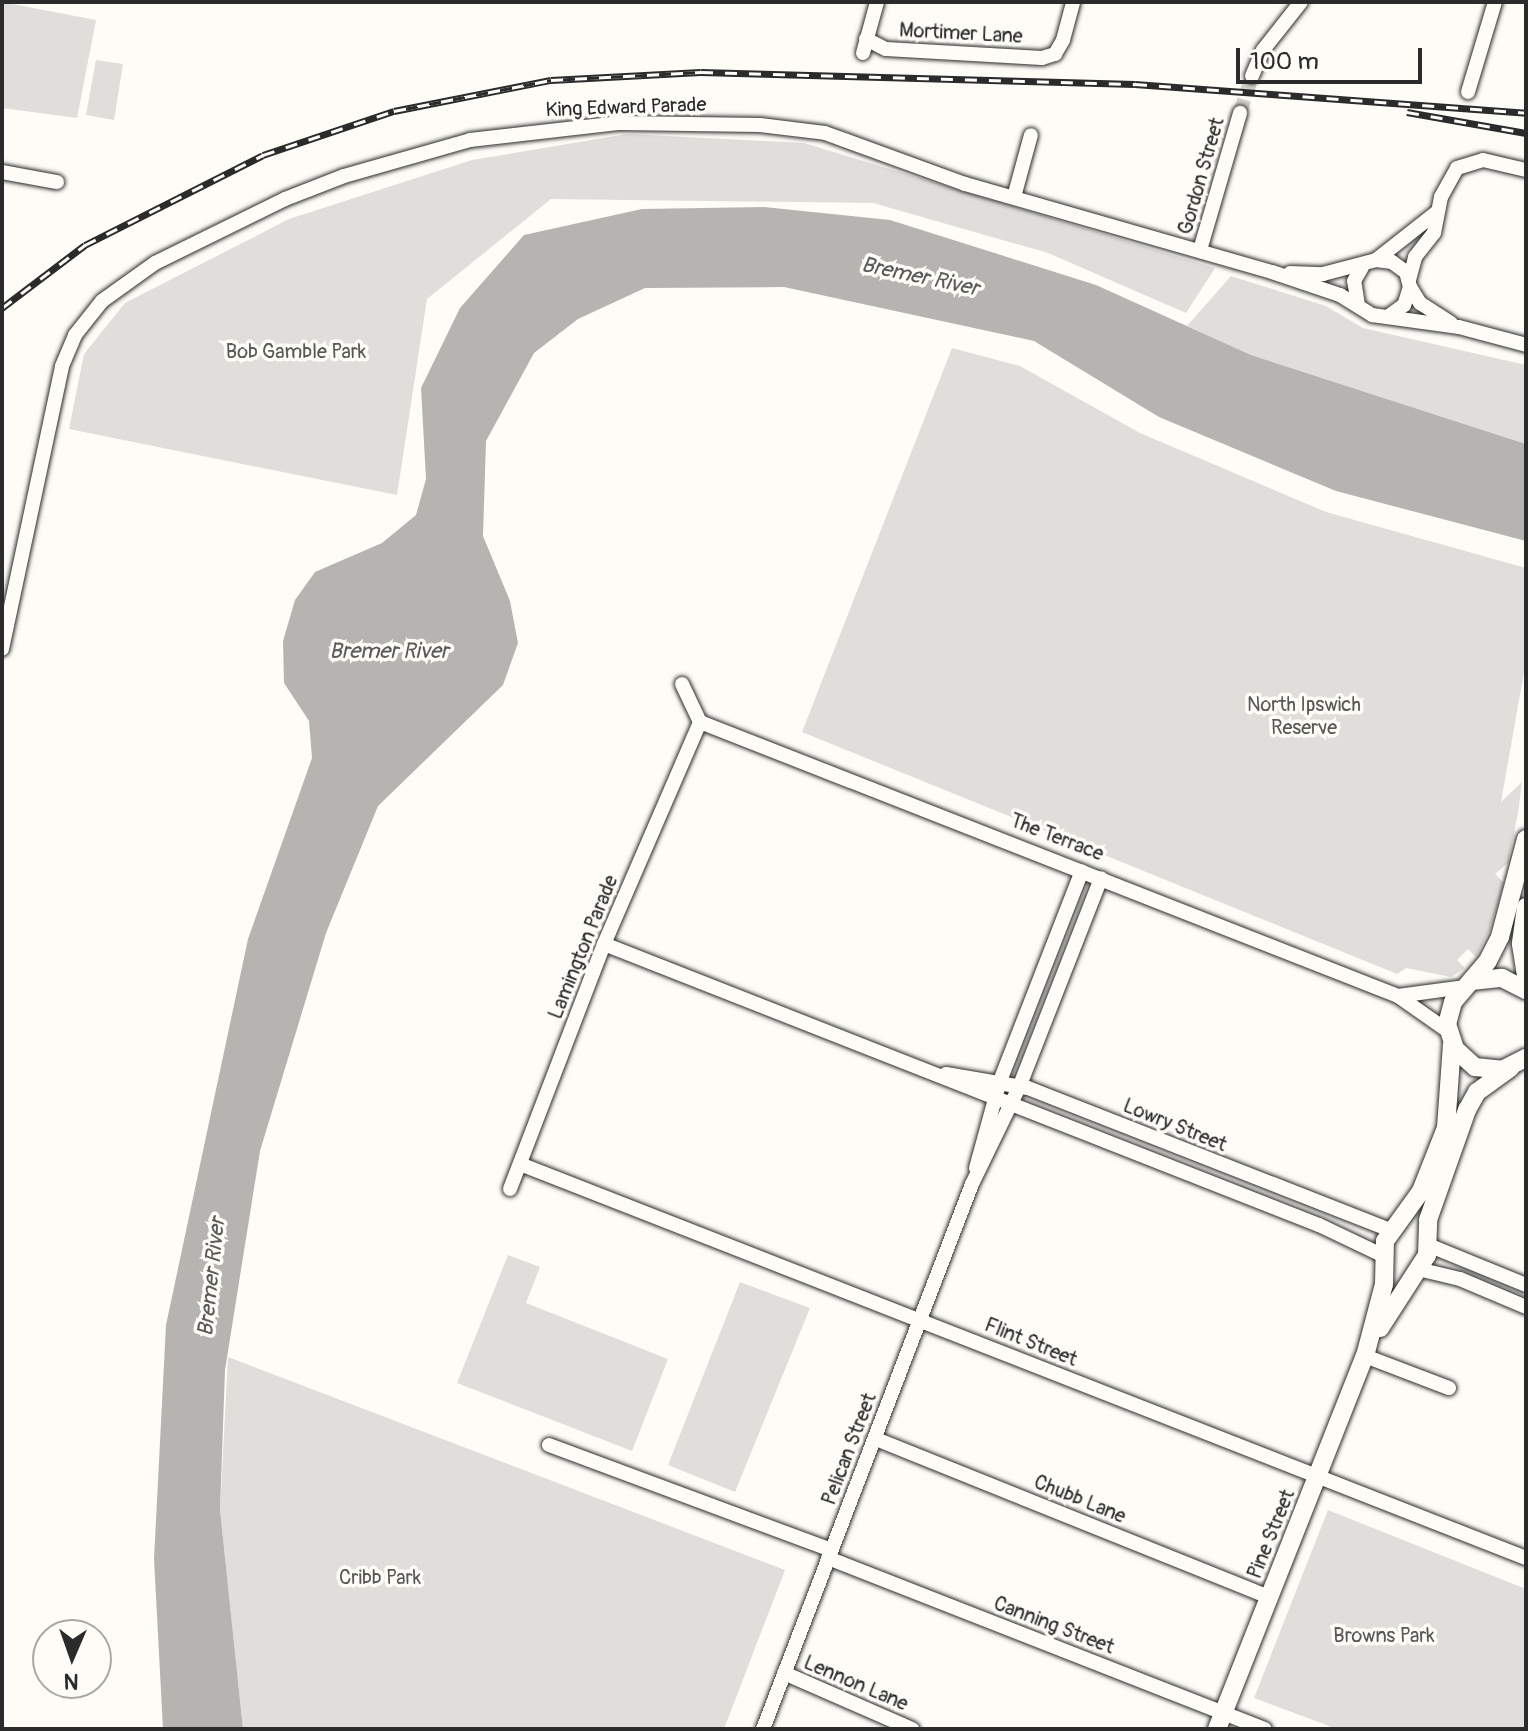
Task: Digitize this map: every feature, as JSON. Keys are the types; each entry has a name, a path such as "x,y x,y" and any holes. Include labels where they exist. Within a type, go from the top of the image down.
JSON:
{"main road":[{"path":"1520,1064 1477,1092 1467,1110 1431,1206 1428,1243 1393,1230 1421,1191 1446,1128 1450,1009 1500,937 1526,839"},
{"path":"1526,907 1521,944 1526,977"},
{"path":"1468,984 1502,978 1526,990"},
{"path":"1450,1038 1475,1067 1520,1064"},
{"name":"Pine Street","path":"1220,1721 1365,1356 1383,1289 1384,1256 1393,1230"},
{"name":"Pine Street","path":"1365,1356 1418,1269 1428,1243"},
{"path":"1384,1256 1418,1269"}],"street":[{"name":"Mortimer Lane","path":"877,2 864,46 910,52 1042,58 1055,54 1073,2"},
{"path":"1252,76 1260,55 1301,2"},
{"path":"1468,92 1495,2"},
{"name":"Gordon Street","path":"1200,250 1240,113"},
{"name":"King Edward Parade","path":"2,649 62,366 93,310 155,263 344,176 470,140 620,123 793,128 838,137 1014,197 1272,272"},
{"path":"1014,197 1031,135"},
{"path":"1389,316 1404,305 1415,257 1434,233 1447,181 1462,164 1489,160 1526,170"},
{"path":"2,172 57,182"},
{"path":"1358,305 1354,281 1369,264 1437,212"},
{"path":"1272,272 1323,274 1369,264 1400,266 1420,303 1459,327"},
{"path":"1272,272 1358,305 1372,315 1459,327 1526,345"},
{"path":"682,684 700,722"},
{"name":"The Terrace","path":"700,722 1398,996 1450,1038"},
{"name":"Lamington Parade","path":"510,1189 604,944 700,722"},
{"name":"Pelican Street","path":"972,1184 1000,1081 1082,871"},
{"name":"Pelican Street","path":"763,1729 972,1184 1020,1085 1101,878"},
{"path":"1070,903 1089,910"},
{"name":"Lowry Street","path":"604,944 1319,1225 1384,1256"},
{"name":"The Terrace","path":"1398,996 1432,995 1468,984"},
{"path":"1015,1042 1034,1049"},
{"name":"Lowry Street","path":"937,1073 1020,1085 1323,1206 1393,1230"},
{"name":"Flint Street","path":"520,1164 1526,1558"},
{"path":"1319,1225 1323,1206"},
{"path":"1428,1243 1526,1285"},
{"path":"1418,1269 1488,1290 1526,1307"},
{"path":"1488,1290 1495,1273"},
{"path":"1365,1356 1449,1388"},
{"name":"Chubb Lane","path":"876,1439 1270,1597"},
{"name":"Canning Street","path":"549,1445 830,1554 1220,1721 1265,1729"},
{"name":"Lennon Lane","path":"784,1673 912,1729"}],"green space":[{"path":"2,2 96,20 77,118 2,108"},
{"path":"96,60 123,64 114,120 86,115"},
{"name":"Bob Gamble Park","path":"627,134 804,143 1215,268 1186,313 1048,253 873,203 551,199 427,299 397,495 69,429 84,354 125,303 289,219 472,160"},
{"path":"1231,276 1326,306 1363,328 1526,365 1526,444 1251,355 1187,326"},
{"name":"North Ipswich Reserve","path":"952,348 1020,366 1140,433 1326,512 1526,568 1526,661 1501,802 1522,782 1518,813 1508,863 1495,874 1504,883 1490,929 1476,957 1468,949 1457,960 1465,968 1451,977 1406,968 1397,974 802,732"},
{"path":"508,1255 540,1267 526,1303 668,1359 632,1451 457,1383"},
{"path":"740,1282 810,1308 735,1492 668,1465"},
{"name":"Cribb Park","path":"228,1357 785,1570 724,1729 243,1729 220,1510"},
{"name":"Browns Park","path":"1328,1510 1526,1589 1526,1729 1337,1729 1254,1698"}],"water":[{"name":"Bremer River","path":"764,207 890,220 1096,285 1251,355 1526,444 1526,541 1336,491 1159,417 1034,341 784,287 645,288 578,319 534,353 486,441 483,536 510,601 518,643 503,685 378,806 326,933 260,1151 225,1370 220,1510 243,1729 163,1729 154,1559 166,1325 248,939 312,758 309,721 284,683 283,641 295,600 315,572 382,543 416,515 426,479 421,388 460,308 524,235 642,209"}],"tunnel":[{"path":"1240,113 1252,76"}],"railway":[{"path":"2,308 85,245 263,155 394,111 551,80 701,72 1135,84 1526,113"},
{"path":"1407,112 1526,133"}]}
